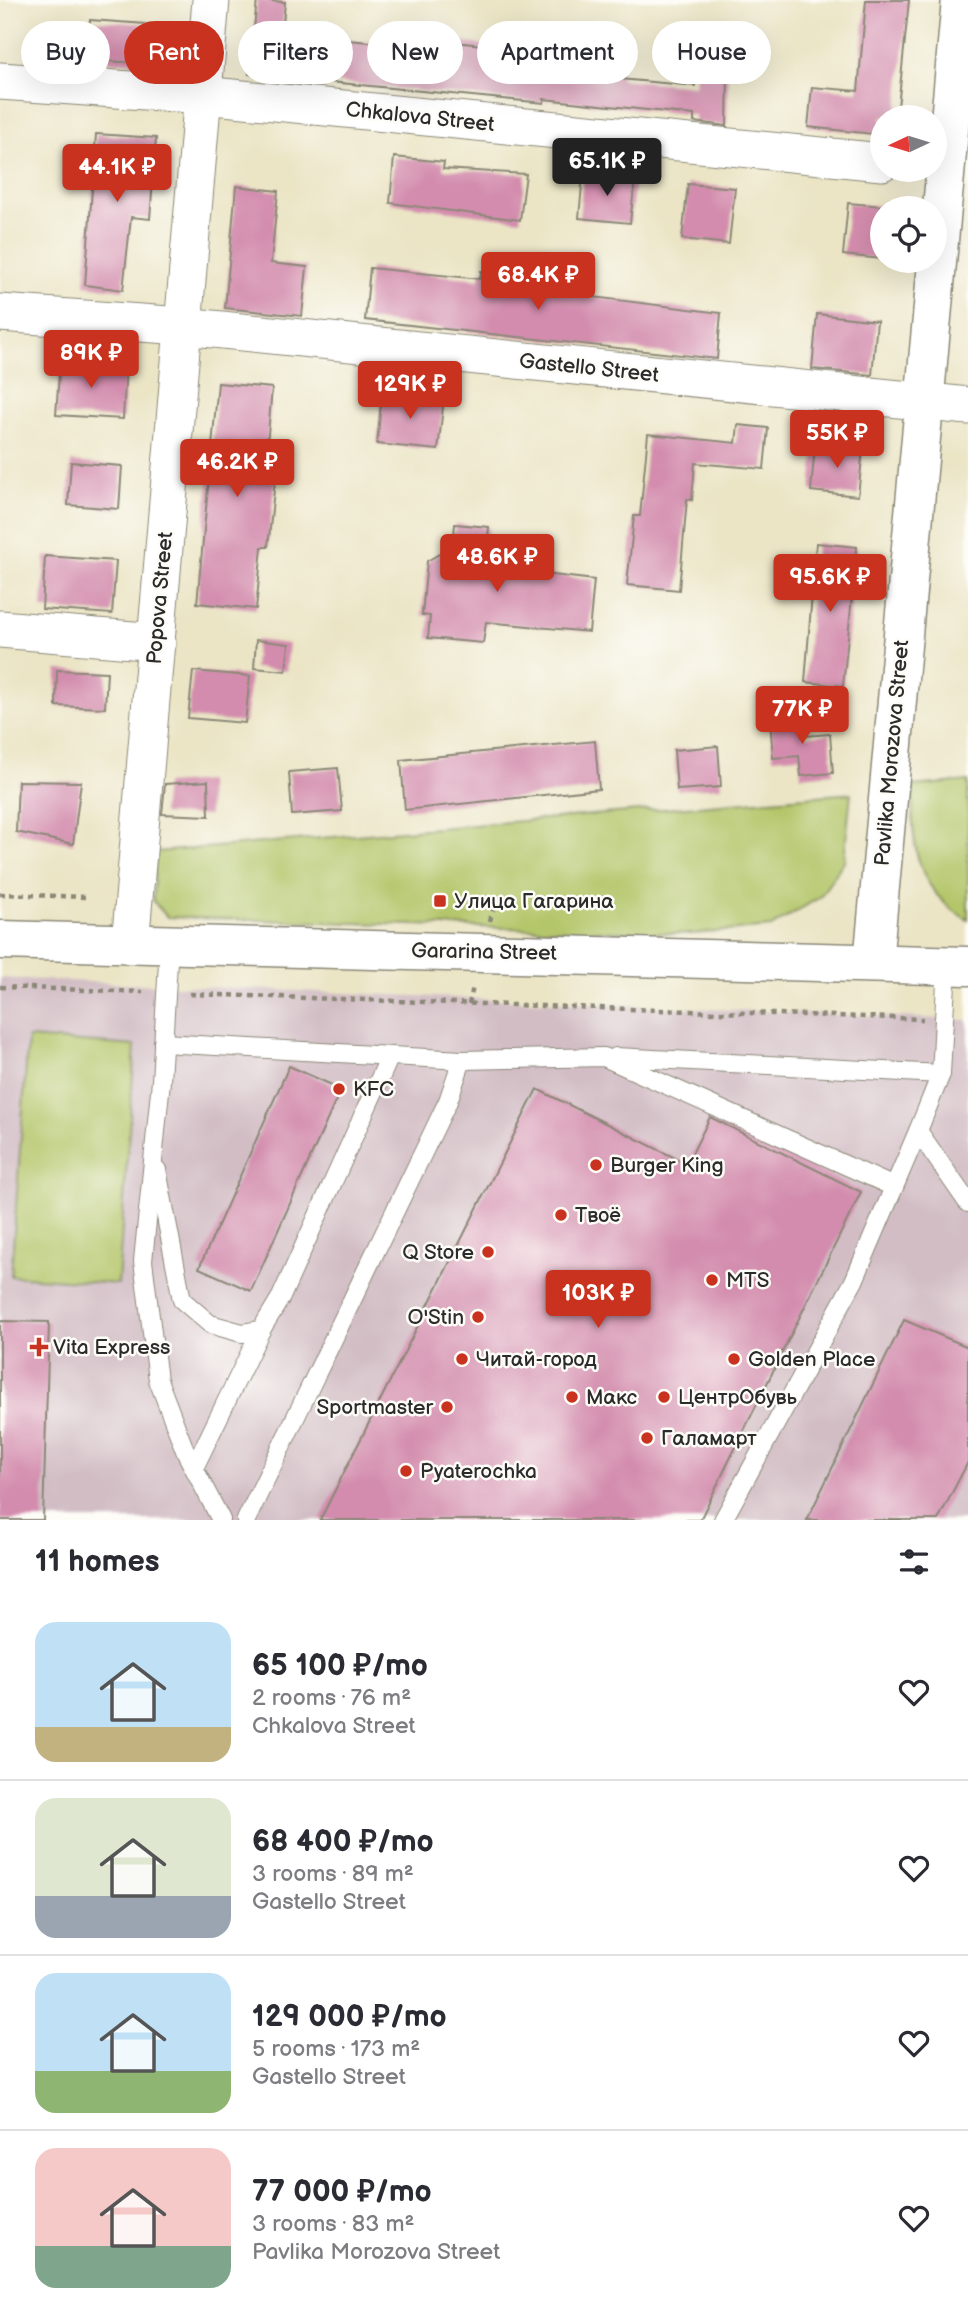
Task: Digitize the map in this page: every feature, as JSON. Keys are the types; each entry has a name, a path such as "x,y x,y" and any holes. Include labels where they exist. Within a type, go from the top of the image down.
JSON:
{"street":[{"name":"Popova Street","path":"130,945 211,0"},
{"name":"Pavlika Morozova Street","path":"873,963 923,402 949,169 961,0"},
{"name":"Chkalova Street","path":"0,80 203,95 870,161"},
{"name":"Gastello Street","path":"0,313 183,326 968,406"},
{"path":"0,629 157,642"},
{"name":"Gararina Street","path":"0,940 958,966"}],"lane":[{"path":"169,946 154,1157 143,1261 158,1380 194,1468 221,1520"},
{"path":"723,1520 854,1281 918,1131 941,1074 944,1020 958,966"},
{"path":"163,1043 463,1060 604,1057 941,1074"},
{"path":"194,1468 261,1330 281,1297 390,1056"},
{"path":"604,1057 894,1187"},
{"path":"246,1520 448,1101 463,1060"},
{"path":"918,1131 968,1203"},
{"path":"154,1157 182,1300 210,1324 242,1333 261,1330"}],"path":[{"path":"0,894 87,897"},
{"path":"0,987 944,1020"}],"shaded area":[{"path":"0,978 968,1020 968,1520 0,1520"}],"green space":[{"path":"968,781 968,920 950,908 926,879 915,845 913,786"},
{"path":"851,793 844,861 820,897 771,927 691,934 167,917 153,901 156,852"},
{"path":"28,1038 135,1046 118,1284 11,1276"}],"building":[{"path":"257,0 285,2 283,21 255,21"},
{"path":"866,0 909,0 898,105 870,105 870,134 808,127 812,87 858,91"},
{"path":"110,21 124,22 124,62 110,61"},
{"path":"353,41 367,42 367,84 463,84 463,43 477,44 477,84 638,84 638,81 695,86 728,84 727,126 694,122 694,115 544,99 544,103 351,84 353,84"},
{"path":"96,134 156,138 150,219 131,217 123,290 85,285"},
{"path":"394,157 444,162 443,169 526,174 520,220 390,203"},
{"path":"583,174 635,179 630,223 579,218"},
{"path":"688,184 735,188 729,244 682,239"},
{"path":"236,186 278,191 271,263 307,267 302,316 225,308"},
{"path":"848,203 870,205 870,258 843,255"},
{"path":"370,268 480,279 481,271 587,282 585,296 721,313 717,359 365,320"},
{"path":"817,314 877,321 872,375 812,369"},
{"path":"60,360 126,365 123,419 56,415"},
{"path":"218,383 272,388 264,480 275,481 268,547 262,547 256,609 197,603"},
{"path":"382,393 444,399 438,450 377,444"},
{"path":"738,425 768,428 764,469 695,463 692,500 687,499 679,590 627,585 634,516 640,516 648,434 736,443"},
{"path":"815,445 863,449 858,496 811,491"},
{"path":"71,462 122,466 119,509 68,505"},
{"path":"455,524 489,527 485,567 594,580 589,632 486,622 483,643 428,638 430,616 422,615 427,561 453,546"},
{"path":"816,543 857,547 843,686 805,682"},
{"path":"45,556 116,561 112,614 42,609"},
{"path":"256,640 289,644 286,671 254,668"},
{"path":"57,670 107,672 105,708 56,706"},
{"path":"193,671 250,676 245,723 188,718"},
{"path":"804,716 806,736 830,734 833,773 801,776 799,756 773,758 770,719"},
{"path":"595,741 599,789 405,810 401,760"},
{"path":"718,746 721,787 677,790 674,750"},
{"path":"338,768 342,811 292,815 289,772"},
{"path":"18,781 81,782 73,844 16,832"},
{"path":"208,781 209,816 162,814 165,784"},
{"path":"289,1066 341,1089 251,1291 199,1268"},
{"name":"Макс","path":"537,1089 687,1164 710,1117 861,1192 700,1520 320,1520"},
{"path":"904,1320 968,1347 968,1462 938,1520 807,1520"},
{"path":"0,1321 49,1322 43,1520 0,1520"}],"place":[{"name":"Улица Гагарина","path":"440,901"},
{"name":"KFC","path":"339,1089"},
{"name":"Burger King","path":"596,1165"},
{"name":"Твоё","path":"561,1215"},
{"name":"Q Store","path":"488,1252"},
{"name":"MTS","path":"712,1280"},
{"name":"O'Stin","path":"478,1317"},
{"name":"Vita Express","path":"39,1347"},
{"name":"Читай-город","path":"462,1359"},
{"name":"Golden Place","path":"734,1359"},
{"name":"Макс","path":"572,1397"},
{"name":"ЦентрОбувь","path":"664,1397"},
{"name":"Sportmaster","path":"447,1407"},
{"name":"Галамарт","path":"647,1438"},
{"name":"Pyaterochka","path":"406,1471"}]}
